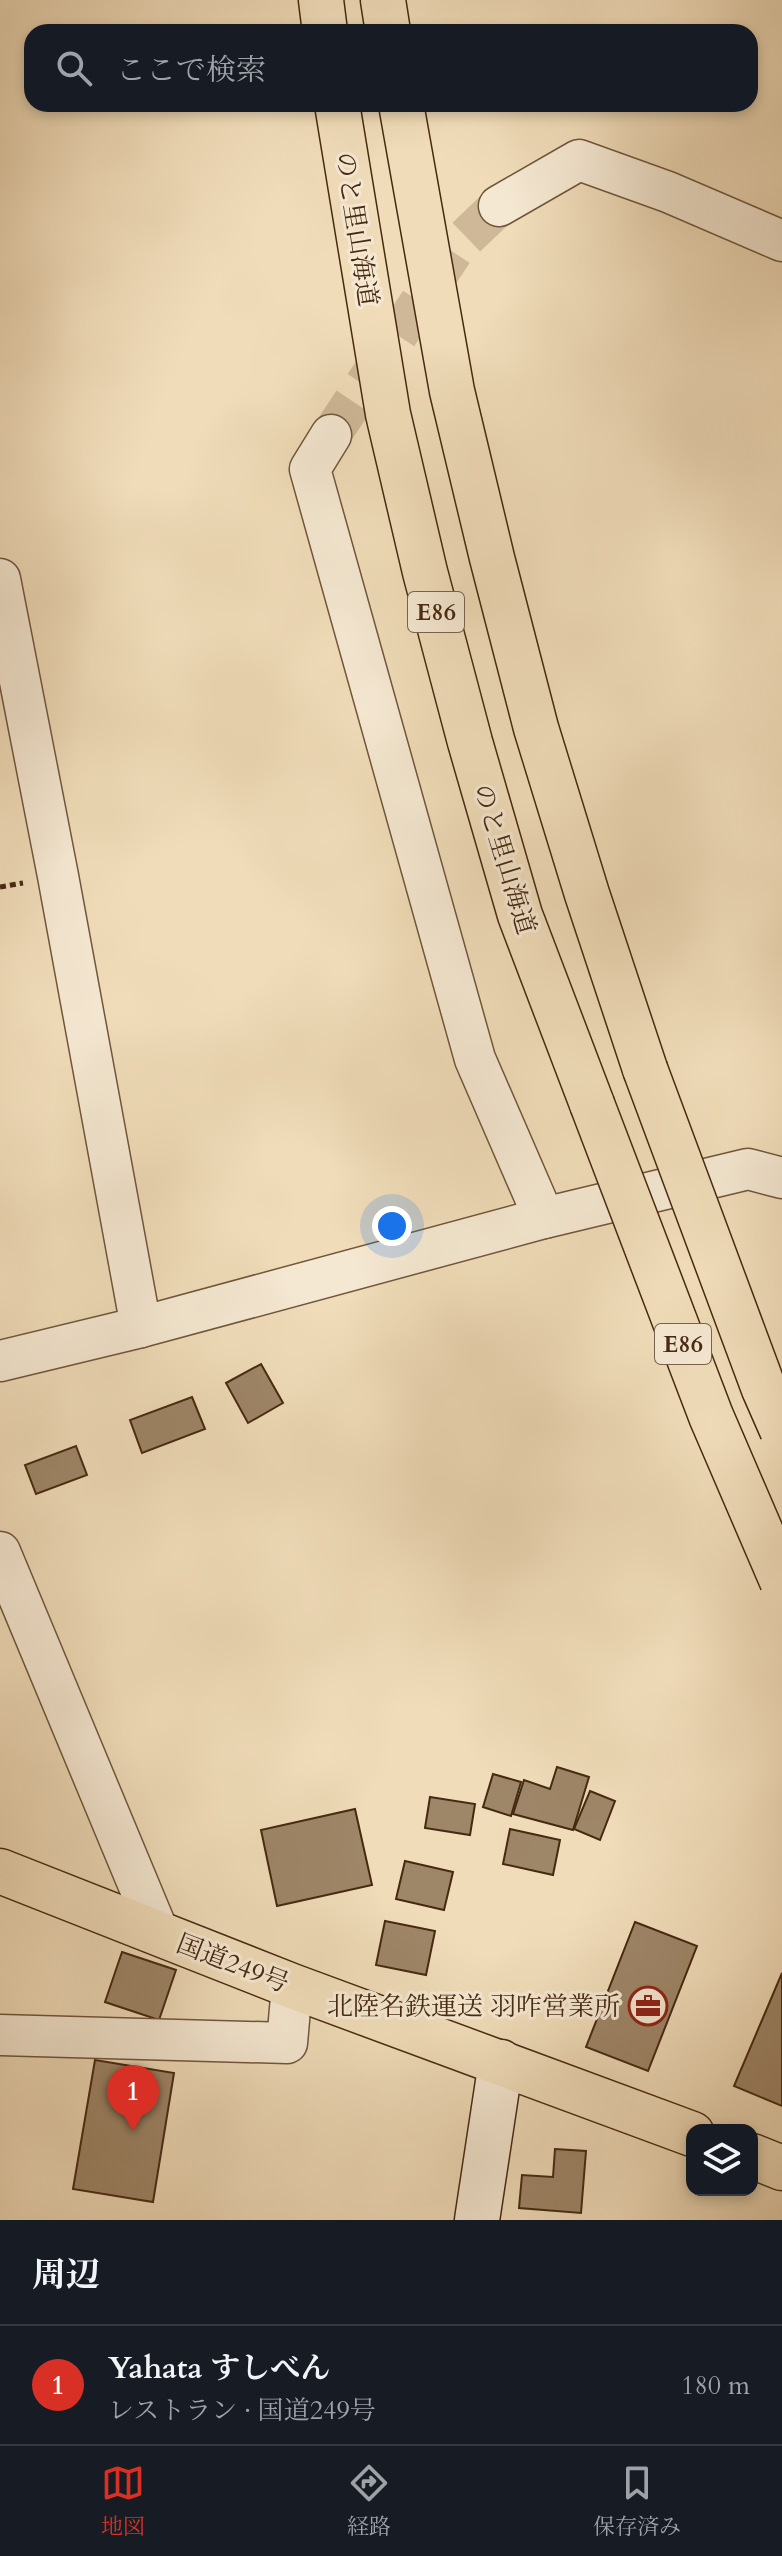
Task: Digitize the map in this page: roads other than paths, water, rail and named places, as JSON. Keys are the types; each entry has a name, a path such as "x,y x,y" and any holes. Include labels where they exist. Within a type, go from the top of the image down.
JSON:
{"highway":[{"path":"321,0 324,24"},
{"path":"383,0 387,24"},
{"name":"のと里山海道","path":"338,112 388,414 425,572 520,915 711,1416 782,1581"},
{"name":"E86","path":"402,112 452,391 536,728 645,1069 782,1430"},
{"name":"国道249号","path":"0,1871 292,1986 686,2132"},
{"path":"758,2158 782,2168"}],"street":[{"path":"499,206 579,160 668,192 782,241"},
{"path":"331,435 310,469 475,1059 544,1218"},
{"path":"0,579 141,1327"},
{"path":"0,1361 141,1327 544,1218 748,1169 782,1178"},
{"path":"0,1552 159,1934"},
{"path":"0,2035 287,2043 292,1986"},
{"path":"477,2220 501,2062"}],"tunnel":[{"path":"331,435 457,246 499,206"}],"place":[{"name":"北陸名鉄運送 羽咋営業所","path":"648,2006"},
{"name":"Yahata すしべん","path":"133,2131"}]}
